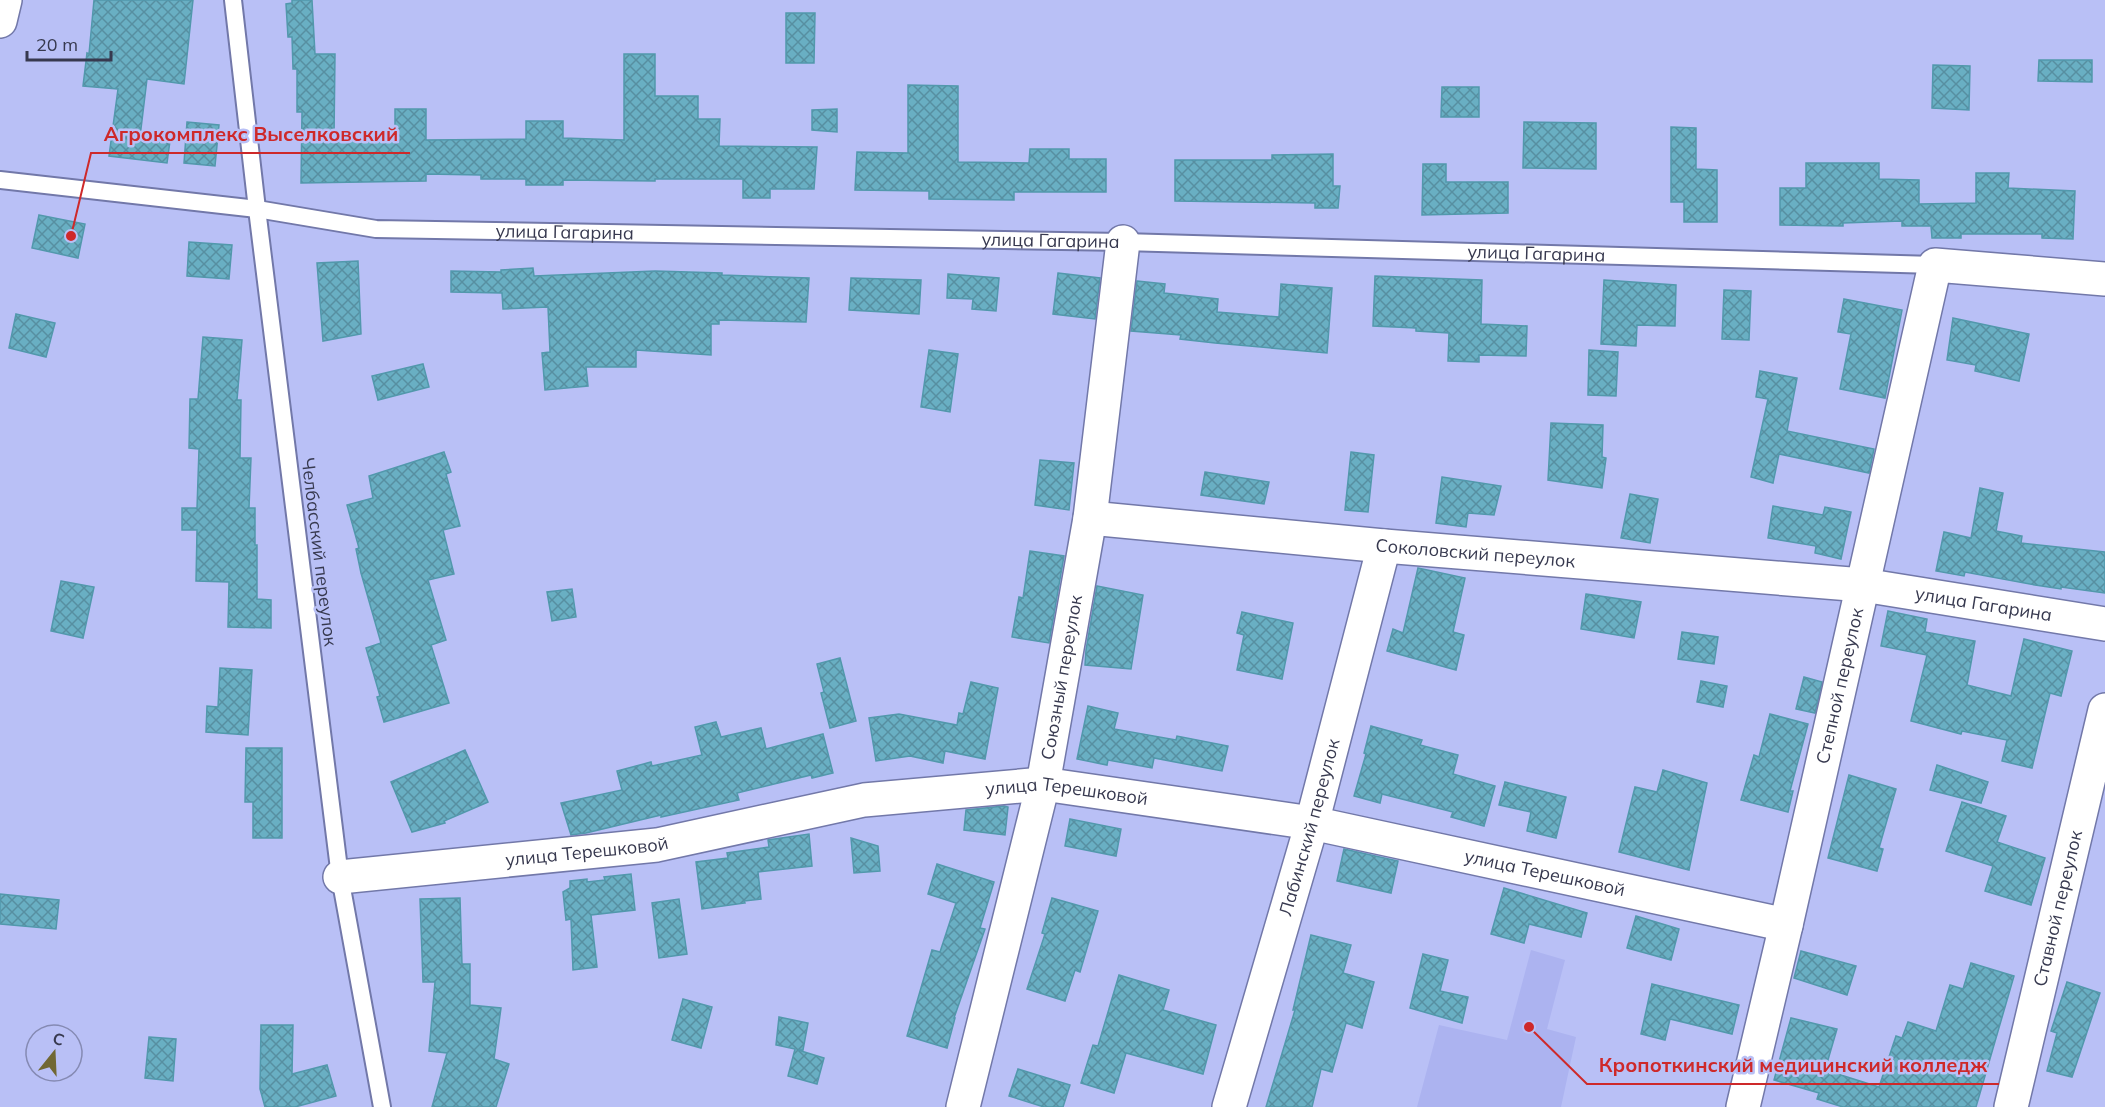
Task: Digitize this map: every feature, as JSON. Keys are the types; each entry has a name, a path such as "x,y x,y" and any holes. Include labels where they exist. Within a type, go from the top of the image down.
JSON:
{"street":[{"path":"0,21 5,0"},
{"name":"Союзный переулок","path":"963,1107 1043,784 1090,518 1122,242"},
{"name":"улица Гагарина","path":"1935,265 2105,279"},
{"name":"Степной переулок","path":"1743,1107 1935,265"},
{"name":"Соколовский переулок","path":"1090,518 1384,546 1863,585"},
{"name":"Лабинский переулок","path":"1229,1107 1312,823 1384,546"},
{"name":"улица Гагарина","path":"1863,585 2105,624"},
{"name":"Ставной переулок","path":"2011,1107 2105,710"},
{"name":"улица Терешковой","path":"340,877 657,845 864,800 1043,784 1312,823 1786,925"}],"lane":[{"name":"Челбасский переулок","path":"233,0 340,877 382,1107"},
{"name":"улица Гагарина","path":"0,180 257,209 376,229 1122,242 1935,265"}],"shaded area":[{"path":"1531,950 1565,960 1547,1029 1576,1037 1561,1107 1417,1107 1439,1025 1507,1040"}],"building":[{"path":"94,0 193,0 184,84 147,79 140,137 170,141 167,163 109,156 118,89 83,86 87,53 89,54"},
{"path":"292,0 312,0 315,54 335,54 334,138 395,138 395,109 426,109 426,140 526,139 526,121 563,121 563,138 624,140 624,54 655,54 655,96 698,96 698,119 720,119 719,146 817,147 814,189 770,189 770,198 743,198 743,179 563,180 563,185 526,185 526,179 481,179 481,175 426,174 426,181 301,183 302,112 297,112 297,69 293,69 292,37 288,37 286,4 292,3"},
{"path":"786,13 815,13 814,63 786,63"},
{"path":"2039,60 2092,60 2092,82 2038,81"},
{"path":"1933,65 1970,66 1969,110 1932,108"},
{"path":"908,85 958,86 958,162 1029,163 1030,149 1069,149 1069,159 1106,159 1106,192 1014,192 1014,200 929,199 929,191 855,190 857,152 908,153"},
{"path":"1442,87 1479,87 1479,117 1441,117"},
{"path":"837,109 837,132 812,130 812,110"},
{"path":"187,122 219,125 215,166 184,163"},
{"path":"1524,122 1596,123 1596,169 1523,168"},
{"path":"1671,127 1696,128 1696,169 1717,170 1717,222 1684,222 1684,202 1671,202"},
{"path":"1333,154 1333,186 1340,186 1338,208 1315,208 1315,203 1175,201 1175,160 1272,160 1272,155"},
{"path":"1806,163 1879,163 1879,179 1919,180 1919,204 1976,203 1976,173 2009,173 2008,188 2075,191 2073,239 2042,238 2042,234 1961,234 1961,238 1932,238 1931,226 1902,226 1902,221 1843,223 1843,226 1780,225 1780,188 1806,188"},
{"path":"1423,164 1446,164 1446,182 1508,182 1508,213 1422,215"},
{"path":"39,215 85,224 78,258 32,248"},
{"path":"189,242 232,245 229,279 187,276"},
{"path":"358,261 361,334 323,341 317,263"},
{"path":"533,268 534,276 655,271 809,278 806,322 719,320 719,324 711,324 711,355 636,350 636,367 586,367 588,386 545,390 542,353 550,352 548,307 503,309 502,293 451,292 451,271 501,272 501,270"},
{"path":"1058,273 1100,278 1095,319 1053,314"},
{"path":"948,274 999,278 996,311 972,309 973,299 947,298"},
{"path":"1375,276 1482,280 1481,324 1527,326 1526,356 1479,355 1479,362 1448,361 1449,333 1416,331 1416,328 1373,326"},
{"path":"851,278 921,280 919,314 849,310"},
{"path":"1604,280 1676,285 1675,326 1637,325 1636,346 1601,344"},
{"path":"1137,281 1165,284 1164,293 1218,299 1217,312 1279,317 1281,284 1332,288 1327,353 1215,343 1180,339 1181,335 1131,331"},
{"path":"1724,290 1751,291 1749,340 1722,339"},
{"path":"1844,299 1902,310 1885,398 1840,389 1851,334 1838,332"},
{"path":"16,314 55,323 46,357 9,348"},
{"path":"1953,318 2029,334 2019,381 1975,371 1976,365 1947,360"},
{"path":"203,337 242,340 237,400 241,400 240,458 251,458 249,508 255,508 257,599 271,600 271,628 228,627 229,582 196,581 197,530 182,530 182,508 197,508 199,449 189,448 190,399 198,399"},
{"path":"929,350 958,354 950,412 921,407"},
{"path":"1589,350 1618,352 1616,396 1588,395"},
{"path":"423,364 429,387 378,400 372,376"},
{"path":"1760,371 1797,378 1787,431 1874,449 1869,473 1779,454 1773,483 1751,477 1768,399 1756,397"},
{"path":"1551,423 1603,425 1602,457 1606,458 1602,488 1548,480"},
{"path":"444,452 451,472 446,474 460,526 443,530 454,574 428,580 446,640 431,645 449,703 384,722 377,697 380,696 366,648 381,643 361,573 356,549 359,548 347,505 373,498 369,476"},
{"path":"1351,452 1374,455 1368,512 1345,510"},
{"path":"1040,460 1074,463 1069,510 1035,505"},
{"path":"1205,472 1269,482 1264,504 1201,495"},
{"path":"1442,477 1501,486 1494,515 1468,513 1466,527 1436,523"},
{"path":"1980,488 2003,493 1996,531 2022,536 2021,543 2105,552 2105,593 2061,587 2061,589 1965,572 1964,576 1936,571 1944,532 1971,538"},
{"path":"1630,494 1658,499 1650,543 1621,538"},
{"path":"1773,506 1823,515 1825,507 1851,512 1841,559 1815,553 1816,546 1768,538"},
{"path":"1030,551 1064,556 1049,643 1012,637 1019,597 1023,598"},
{"path":"1418,568 1465,578 1453,632 1464,635 1456,670 1387,651 1393,629 1403,633"},
{"path":"61,581 94,587 83,638 51,631"},
{"path":"1097,586 1143,595 1131,669 1085,665"},
{"path":"572,589 576,617 552,621 547,592"},
{"path":"1586,594 1641,602 1634,638 1581,629"},
{"path":"1888,611 1927,619 1925,632 1975,641 1967,685 2011,696 2024,639 2072,651 2061,696 2050,693 2032,768 2002,761 2007,740 1962,731 1961,734 1911,721 1927,655 1881,646"},
{"path":"1242,612 1293,623 1282,679 1237,670 1244,635 1237,633"},
{"path":"1682,632 1718,637 1714,664 1678,659"},
{"path":"840,658 856,721 830,728 821,693 824,692 817,664"},
{"path":"220,668 252,670 248,735 206,732 207,706 218,707"},
{"path":"1804,677 1822,682 1815,713 1796,709"},
{"path":"1701,681 1727,686 1723,707 1697,702"},
{"path":"971,682 998,688 985,759 945,751 943,763 910,756 876,761 869,718 899,714 957,725 959,713 963,714"},
{"path":"1088,706 1118,713 1114,729 1176,740 1177,736 1228,746 1222,771 1154,758 1152,768 1108,760 1107,765 1077,759"},
{"path":"1770,714 1808,724 1790,791 1793,791 1788,812 1741,800 1754,755 1759,757"},
{"path":"716,722 721,737 761,728 766,749 823,734 833,773 812,778 811,775 737,793 739,800 571,835 561,803 622,790 617,771 651,762 652,766 702,755 695,727"},
{"path":"1371,726 1422,740 1420,745 1458,755 1453,774 1495,786 1484,826 1451,817 1453,812 1382,794 1380,803 1354,796"},
{"path":"246,748 282,748 282,838 253,838 253,802 245,802"},
{"path":"465,750 488,802 444,821 445,823 412,832 391,782"},
{"path":"1937,765 1988,782 1981,803 1930,790"},
{"path":"1663,770 1707,783 1689,870 1619,852 1635,787 1657,792"},
{"path":"1849,775 1896,789 1879,848 1883,849 1877,871 1828,858"},
{"path":"1505,782 1566,797 1556,838 1527,831 1531,812 1499,805"},
{"path":"1962,802 2006,816 1997,842 2045,858 2031,905 1985,891 1993,866 1946,851"},
{"path":"1008,807 1005,835 964,830 966,810"},
{"path":"1070,819 1121,829 1116,856 1065,846"},
{"path":"809,834 812,866 758,872 761,899 702,909 696,862 728,858 727,853 769,847 768,840"},
{"path":"851,838 878,846 880,871 854,873"},
{"path":"1344,849 1398,861 1391,893 1337,881"},
{"path":"937,864 994,882 980,928 985,929 954,1018 947,1048 907,1036 932,950 940,952 956,903 928,894"},
{"path":"631,874 635,910 591,915 597,967 573,970 571,919 566,920 563,892 570,888 570,881 605,880 604,877"},
{"path":"1504,888 1587,913 1581,937 1529,924 1524,943 1491,934"},
{"path":"0,894 59,900 56,929 0,924"},
{"path":"460,898 462,964 470,964 470,1005 501,1008 494,1059 509,1064 496,1107 432,1107 447,1053 429,1051 435,982 423,982 420,899"},
{"path":"1052,898 1098,911 1080,972 1075,970 1065,1001 1027,989 1045,934 1042,933"},
{"path":"679,899 687,954 659,958 652,903"},
{"path":"1636,916 1679,929 1671,960 1627,948"},
{"path":"1311,935 1351,945 1343,973 1374,982 1362,1028 1346,1023 1332,1072 1321,1069 1312,1107 1266,1107 1295,1010 1293,1010"},
{"path":"1801,951 1856,966 1847,995 1794,978"},
{"path":"1423,954 1448,960 1440,991 1468,997 1462,1023 1410,1008"},
{"path":"1971,963 2014,976 1976,1107 1843,1107 1817,1099 1819,1093 1774,1080 1791,1018 1837,1029 1825,1070 1879,1087 1896,1036 1902,1038 1908,1022 1936,1031 1950,985 1963,989"},
{"path":"1119,975 1169,990 1163,1010 1216,1025 1203,1074 1126,1053 1114,1093 1081,1083 1093,1045 1098,1046"},
{"path":"2067,982 2100,993 2072,1077 2047,1071 2057,1033 2051,1031"},
{"path":"1652,984 1739,1005 1732,1034 1670,1019 1665,1040 1641,1034"},
{"path":"683,999 712,1007 701,1048 672,1040"},
{"path":"779,1017 808,1023 803,1050 798,1050 824,1058 817,1084 788,1076 795,1049 776,1045"},
{"path":"261,1025 293,1025 292,1074 327,1065 336,1096 295,1107 265,1107 260,1089"},
{"path":"149,1037 176,1039 173,1081 145,1078"},
{"path":"1018,1069 1070,1085 1063,1107 1044,1107 1009,1096"}],"place":[{"name":"Агрокомплекс Выселковский","path":"71,236"},
{"name":"Кропоткинский медицинский колледж","path":"1529,1027"}]}
